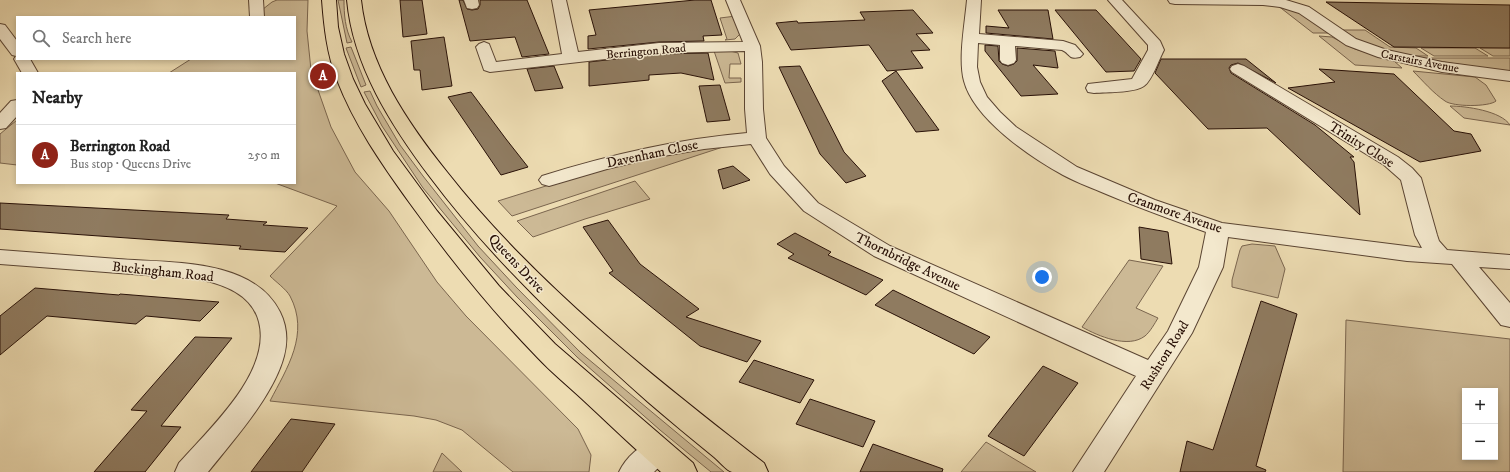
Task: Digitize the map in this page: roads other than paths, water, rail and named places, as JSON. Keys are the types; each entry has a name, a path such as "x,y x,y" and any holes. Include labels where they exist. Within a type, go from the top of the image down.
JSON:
{"main road":[{"path":"329,0 331,27 336,49 348,86 372,134 397,172 454,248 486,287 541,346 682,472"},
{"name":"Queens Drive","path":"354,0 356,20 363,44 388,99 418,147 458,200 520,269 596,341 677,411 753,472"}],"street":[{"path":"256,0 257,16"},
{"path":"559,0 572,58"},
{"name":"Thornbridge Avenue","path":"733,0 752,46 754,62 754,109 757,138 765,153 793,189 811,208 882,251 1153,374"},
{"name":"Cranmore Avenue","path":"974,0 970,38 969,75 974,89 986,106 1003,125 1018,137 1050,159 1096,183 1148,204 1218,228 1370,250 1510,262"},
{"path":"1094,88 1138,83 1142,79 1147,65 1156,50 1155,44 1114,0"},
{"name":"Carstairs Avenue","path":"1175,0 1263,1 1282,3 1304,10 1351,42 1382,54 1442,67 1510,76"},
{"path":"0,28 9,46"},
{"path":"970,38 1063,46 1070,48 1075,54"},
{"path":"1007,41 1008,60"},
{"name":"Berrington Road","path":"484,47 490,67 659,48 752,46"},
{"path":"23,60 29,72"},
{"name":"Trinity Close","path":"1238,69 1391,161 1406,172 1412,184 1426,235 1430,243 1451,258 1510,319"},
{"path":"0,124 16,106"},
{"name":"Davenham Close","path":"549,180 594,166 651,152 708,142 757,138"},
{"name":"Rushton Road","path":"1088,472 1179,333 1211,267 1218,228"},
{"name":"Buckingham Road","path":"6,263 198,272 235,282 260,298 268,310 274,334 273,346 268,366 252,394 190,472"},
{"path":"634,472 657,451"}],"place":[{"name":"Berrington Road","path":"323,76"}]}
